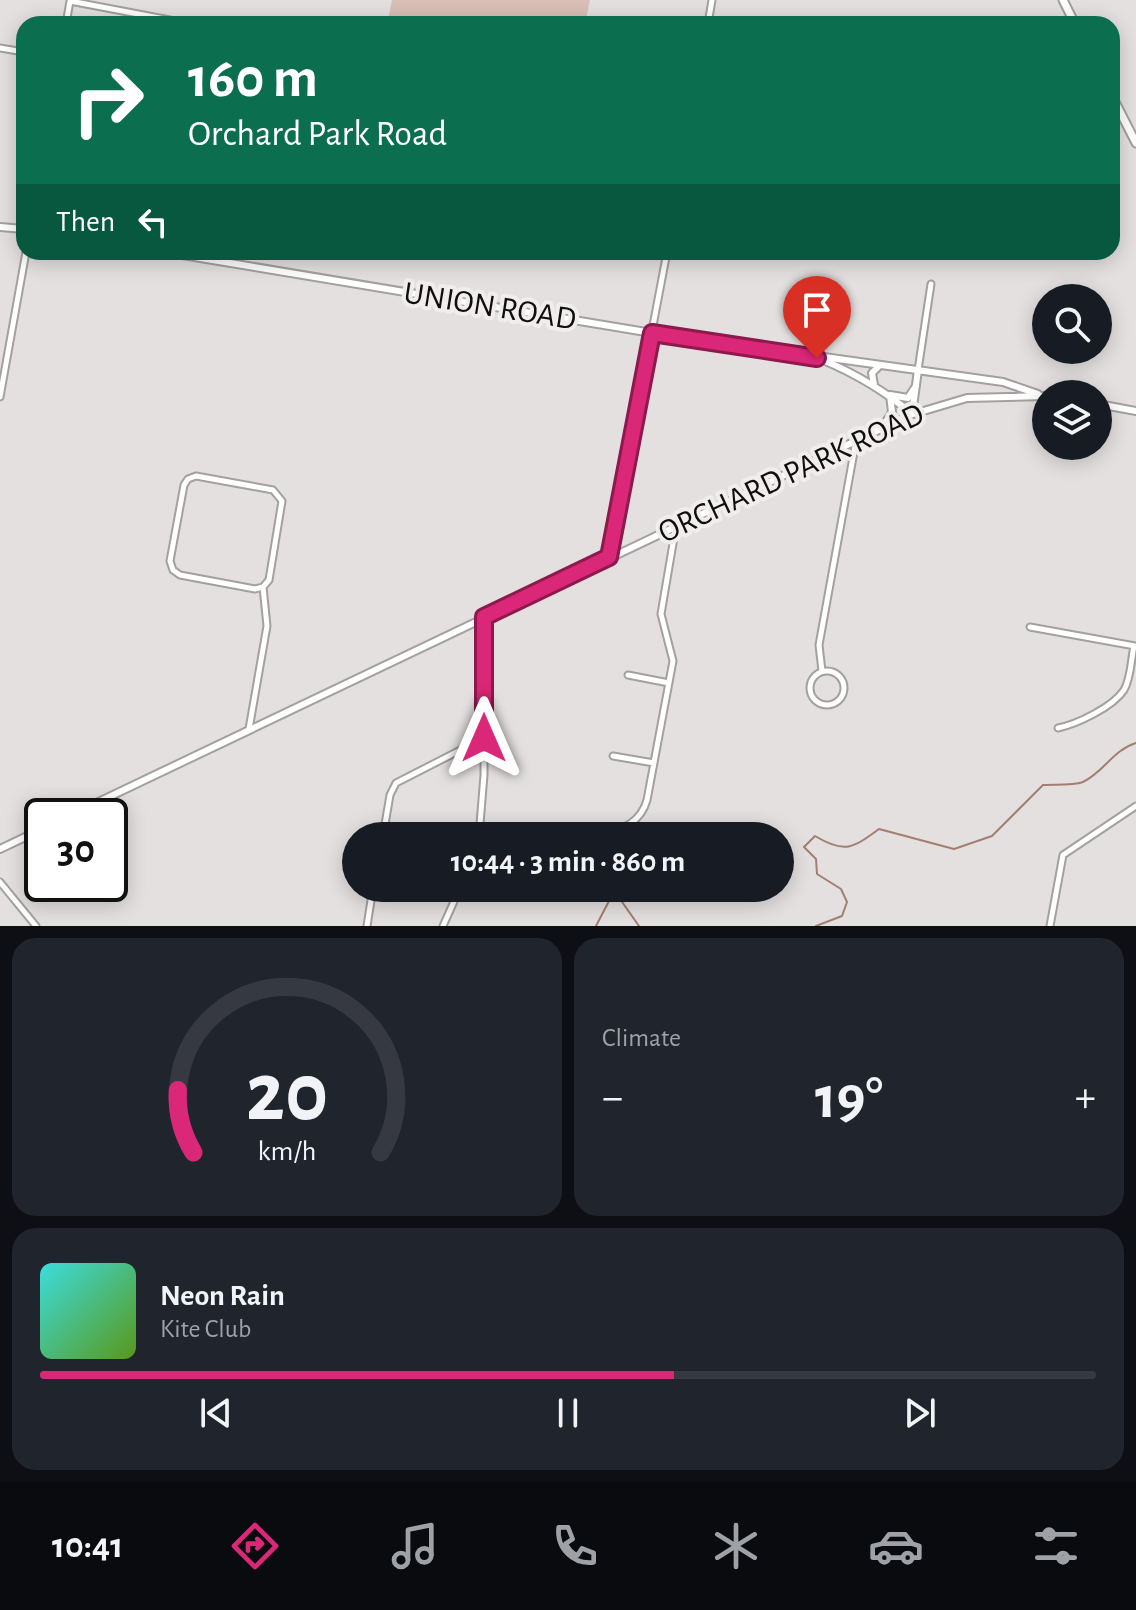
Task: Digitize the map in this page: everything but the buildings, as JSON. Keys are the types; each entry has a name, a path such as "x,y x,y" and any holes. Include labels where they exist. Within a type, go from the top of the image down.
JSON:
{"highway":[{"path":"1120,112 1136,143"}],"main road":[{"name":"UNION ROAD","path":"212,260 652,333 1003,382 1032,391"},
{"name":"UNION ROAD","path":"817,358 890,395 912,414"},
{"path":"874,386 872,373 880,365"},
{"path":"912,414 918,370"},
{"path":"882,428 892,412 890,395 908,398 916,386"},
{"name":"ORCHARD PARK ROAD","path":"106,798 912,414 967,398 1032,396"},
{"path":"1112,407 1136,411"},
{"path":"0,849 24,838"}],"street":[{"path":"70,1 149,16"},
{"path":"0,397 25,260"},
{"path":"609,557 666,260"},
{"path":"918,370 931,284"},
{"path":"822,671 819,645 856,440"},
{"path":"249,729 267,626 263,587 269,580 282,501 273,490 196,476 188,479 184,485 170,561 173,570 180,575 255,589 263,587"},
{"path":"633,822 639,818 647,800 673,656 662,622 661,607 676,526"},
{"path":"481,822 484,795 484,617"},
{"path":"1030,627 1135,646 1127,683 1120,694 1076,724 1058,728"},
{"path":"822,671 835,673 843,683 841,696 831,704 818,702 810,692 812,679 822,671"},
{"path":"628,675 669,683"},
{"path":"385,822 390,795 396,783 484,738"},
{"path":"613,756 654,763"},
{"path":"1050,926 1063,855 1136,806"},
{"path":"0,882 36,926"},
{"path":"367,926 371,902"},
{"path":"443,926 454,902"}],"shaded area":[{"path":"392,0 590,0 587,16 389,16"}],"waterway":[{"path":"816,926 842,916 847,902 841,889 817,874 816,859 804,847 815,836 842,847 862,841 879,829 954,849 992,836 1043,785 1083,782 1121,751 1136,743"},
{"path":"596,926 609,901 620,899 639,926"}],"route":[{"path":"484,738 484,617 609,557 652,333 817,358"}]}
